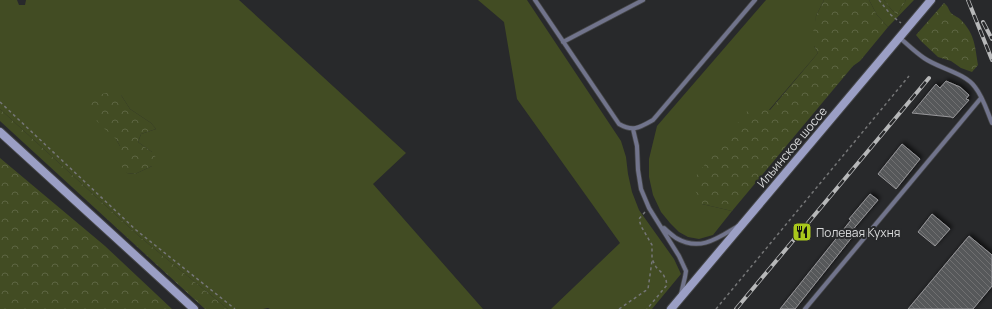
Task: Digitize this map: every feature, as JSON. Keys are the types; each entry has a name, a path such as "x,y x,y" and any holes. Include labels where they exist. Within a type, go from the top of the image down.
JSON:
{"main road":[{"name":"Ильинское шоссе","path":"671,309 931,0"},
{"path":"0,132 194,309"}],"lane":[{"path":"535,0 619,124 626,128 634,129 642,127 653,120 756,0"},
{"path":"563,42 643,0"},
{"path":"899,37 924,58 962,76 974,86 982,98 992,124"},
{"path":"805,309 982,98"},
{"path":"634,129 641,189 649,208 686,270 681,297"},
{"path":"660,225 682,241 691,244 700,244 709,242 726,234 744,222"}],"path":[{"path":"879,0 891,15 907,28"},
{"path":"716,309 909,76"},
{"path":"0,102 136,230 235,309"},
{"path":"619,309 648,289 652,259 652,245 641,226 639,219 649,208"},
{"path":"647,309 668,285 663,274 656,267 652,259"}],"green space":[{"path":"0,0 17,0 19,5 25,5 26,0 239,0 406,153 373,184 483,309 228,309 140,237 0,109","holes":["121,95 130,109 151,123 156,129 141,134 138,142 152,152 152,166 135,174 127,173 120,146 116,139"]},
{"path":"478,0 527,0 621,141 626,157 632,192 639,210 674,259 681,274 652,309 551,309 620,243 517,99 504,22"},
{"path":"766,0 824,0 816,16 814,46 818,53 769,110 702,204 732,211 713,235 699,239 688,237 679,232 670,223 661,212 653,195 649,177 649,159 657,126"},
{"path":"824,0 869,0 877,15 888,27 860,61 853,66 732,211 702,204 691,182 752,105 770,110 818,53 812,39 816,16"},
{"path":"869,0 884,0 897,15 906,0 914,0 888,27 877,15"},
{"path":"884,0 906,0 897,15"},
{"path":"944,3 951,13 959,18 970,31 975,47 978,65 972,72 961,68 951,61 938,57 916,35"},
{"path":"115,90 121,95 130,109 151,123 156,129 141,134 138,142 152,152 157,159 152,166 135,174 127,173 122,167 118,153 120,146 116,139 99,124 86,104 99,95"},
{"path":"0,109 140,237 228,309 205,309 0,121"},
{"path":"0,158 105,246 172,309 0,309"}],"building":[{"path":"946,81 960,87 969,95 966,99 969,100 953,118 912,113 936,84 940,88"},
{"path":"902,144 920,159 896,189 878,174"},
{"path":"870,194 878,200 850,233 853,236 795,309 780,309 851,220 849,219"},
{"path":"932,214 950,229 935,246 918,232"},
{"path":"969,236 992,255 992,286 973,309 908,309"}],"railway":[{"path":"968,0 992,60"},
{"path":"983,22 992,39"},
{"path":"736,309 929,78"}],"place":[{"name":"Полевая Кухня","path":"802,232"}]}
